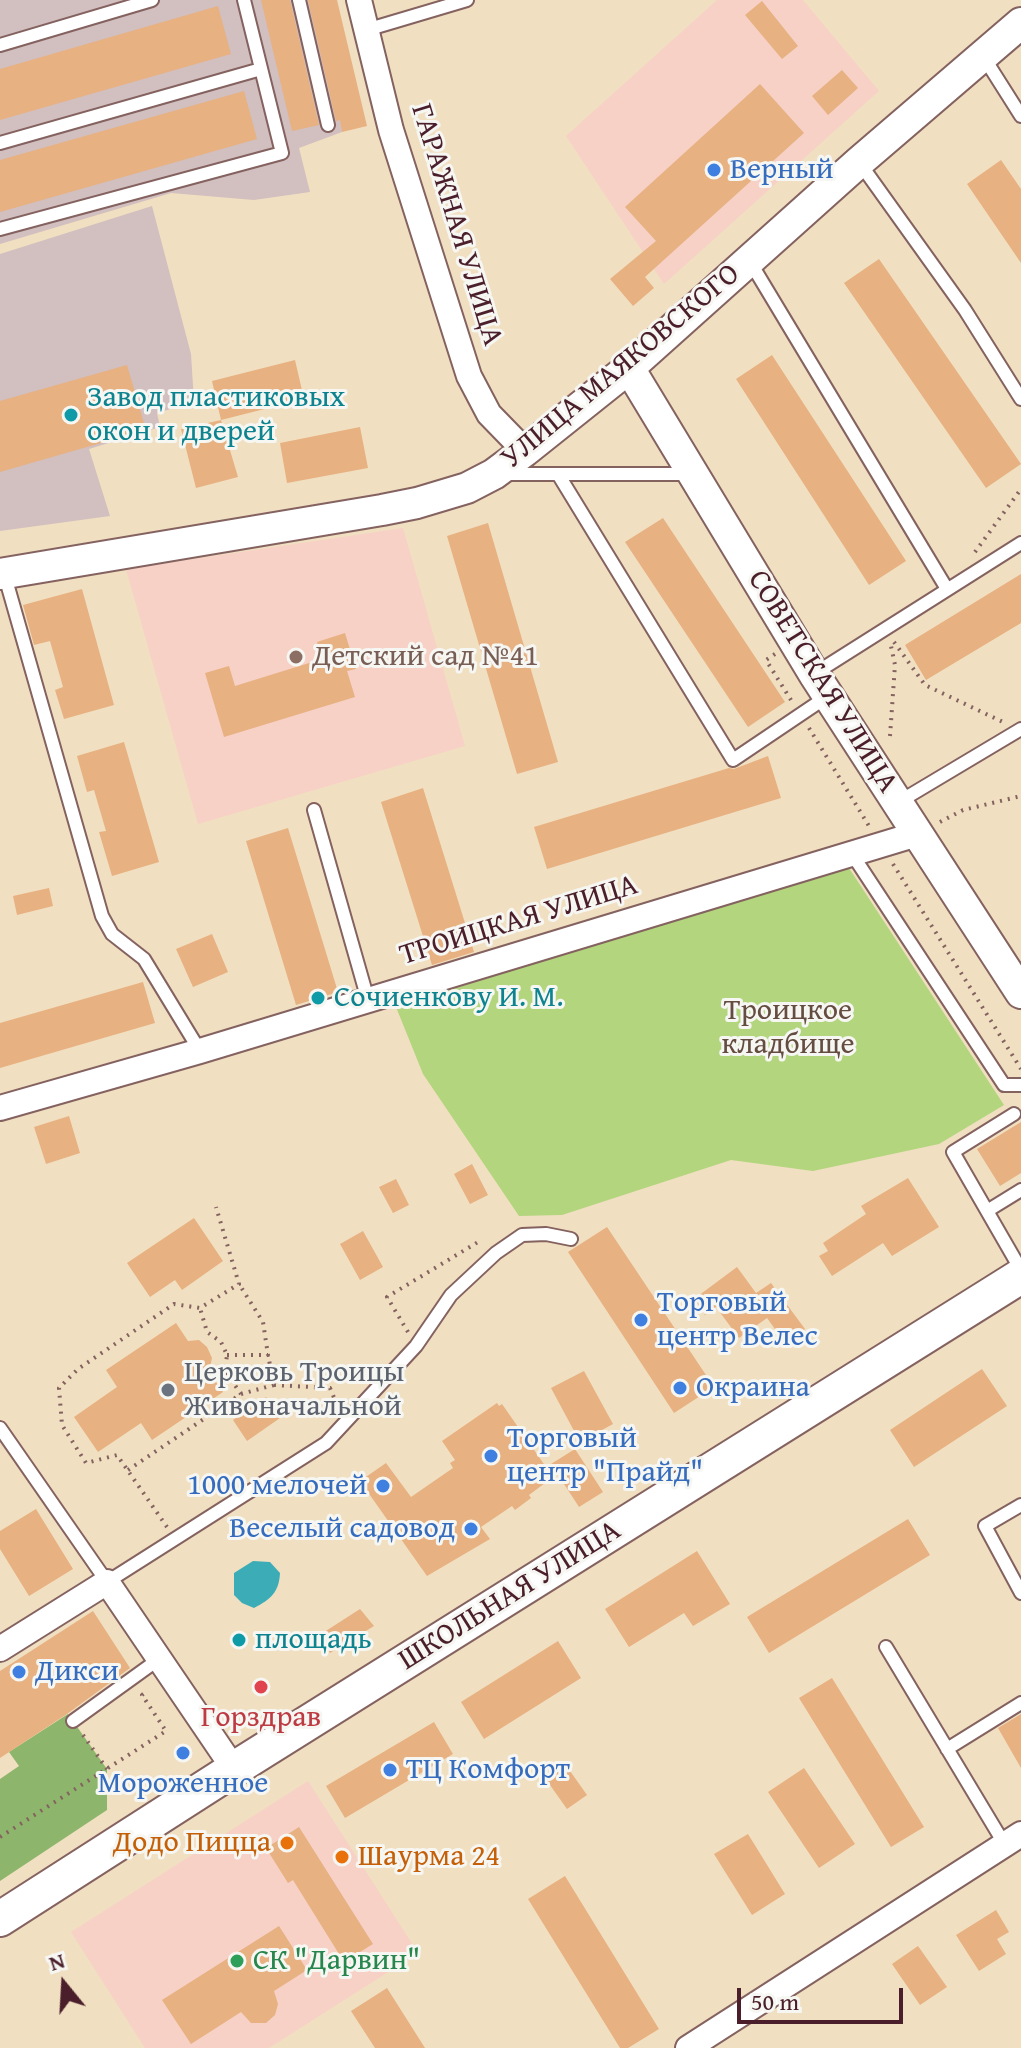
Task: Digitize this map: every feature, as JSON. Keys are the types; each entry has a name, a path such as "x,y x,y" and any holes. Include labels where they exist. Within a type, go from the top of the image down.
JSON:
{"main road":[{"name":"ШКОЛЬНАЯ УЛИЦА","path":"0,1919 1021,1273"}],"street":[{"name":"ГАРАЖНАЯ УЛИЦА","path":"359,0 391,130 469,376 489,414 525,451"},
{"name":"УЛИЦА МАЯКОВСКОГО","path":"2,573 417,503 467,488 494,474 629,368 859,162 1021,23"},
{"name":"СОВЕТСКАЯ УЛИЦА","path":"629,368 821,685 1021,993"},
{"name":"ТРОИЦКАЯ УЛИЦА","path":"0,1108 200,1051 917,834"},
{"path":"0,1649 107,1582 234,1769"},
{"path":"688,2048 1013,1839"}],"lane":[{"path":"0,45 152,0"},
{"path":"0,229 282,153 244,0"},
{"path":"299,0 328,125"},
{"path":"366,30 467,0"},
{"path":"983,56 1021,116"},
{"path":"0,143 261,69"},
{"path":"859,162 956,298 1021,399"},
{"path":"749,260 947,589"},
{"path":"494,474 693,474"},
{"path":"558,474 733,760 887,628 1021,543"},
{"path":"2,573 102,916 112,934 144,959 200,1051"},
{"path":"897,803 1020,729"},
{"path":"314,810 368,1000"},
{"path":"852,854 1004,1085 1021,1085"},
{"path":"1014,1114 953,1152 1021,1273"},
{"path":"987,1211 1021,1190"},
{"path":"0,1428 107,1582 326,1443 416,1346 451,1295 496,1253 522,1235 546,1234 571,1239"},
{"path":"1021,1505 985,1526 1021,1593"},
{"path":"886,1647 947,1749 1013,1839"},
{"path":"73,1721 165,1667"},
{"path":"947,1749 1021,1703"}],"path":[{"path":"975,552 1021,489"},
{"path":"887,628 898,649 925,685 1020,729"},
{"path":"887,628 895,665 890,736"},
{"path":"917,834 963,810 1021,796"},
{"path":"216,1207 239,1284 263,1322 274,1385"},
{"path":"416,1346 387,1297 478,1242 496,1253"},
{"path":"176,1538 117,1455 86,1463 62,1425 59,1388 78,1369 174,1304 200,1308 239,1284"},
{"path":"200,1308 207,1332 221,1342 227,1355 225,1371 241,1394"},
{"path":"227,1355 268,1355"},
{"path":"128,1470 241,1394 274,1385 330,1388 344,1423"},
{"path":"0,1837 166,1731 142,1695 165,1667"},
{"path":"73,1721 107,1769"}],"shaded area":[{"path":"0,0 337,0 342,132 299,148 310,192 254,200 171,193 0,244"},
{"path":"717,0 803,0 879,91 664,284 566,136"},
{"path":"152,206 191,354 194,402 157,413 160,427 89,449 110,516 0,531 0,254"},
{"name":"Детский сад №41","path":"403,528 465,746 198,824 126,569"},
{"path":"308,1781 418,1953 269,2048 145,2048 71,1932"}],"green space":[{"name":"Троицкое кладбище","path":"847,865 1004,1105 939,1144 813,1171 731,1160 562,1215 519,1216 423,1074 396,1007"},
{"path":"68,1714 107,1769 107,1810 0,1881 0,1779 19,1766 9,1752"}],"water":[{"path":"253,1561 270,1562 280,1573 273,1594 254,1608 234,1595 234,1573"}],"building":[{"path":"261,0 290,0 319,125 292,131"},
{"path":"308,0 337,0 367,126 342,132 340,120 336,121"},
{"path":"762,1 798,46 782,59 745,15"},
{"path":"218,6 231,54 0,120 0,69"},
{"path":"842,70 858,88 828,115 812,96"},
{"name":"Верный","path":"760,84 804,133 645,277 654,288 633,306 610,279 656,241 625,207"},
{"path":"244,91 257,139 0,212 0,160"},
{"path":"1001,160 1021,189 1021,263 967,184"},
{"path":"879,259 1021,464 986,488 844,283"},
{"path":"772,355 906,561 869,585 736,379"},
{"path":"295,360 304,399 221,420 212,381"},
{"name":"Завод пластиковых окон и дверей","path":"127,365 146,430 0,472 0,401"},
{"path":"221,420 238,477 196,488 181,429"},
{"path":"360,427 368,468 287,483 280,443"},
{"path":"663,518 785,702 748,727 625,542"},
{"path":"488,523 558,762 517,774 447,536"},
{"path":"1021,574 1021,623 926,680 905,645"},
{"path":"82,589 114,705 64,719 55,690 63,687 50,641 34,645 23,605"},
{"path":"345,633 356,669 347,671 355,697 224,737 205,673 229,666 235,686 322,659 317,642"},
{"path":"124,742 159,862 112,876 99,832 106,831 94,790 87,792 77,756"},
{"path":"768,756 781,798 547,869 534,827 734,769"},
{"path":"423,788 474,952 432,965 381,802"},
{"path":"288,828 338,992 296,1005 246,841"},
{"path":"49,888 53,906 17,915 13,896"},
{"path":"212,934 228,972 193,987 176,949"},
{"path":"143,982 155,1023 0,1068 0,1023"},
{"path":"69,1116 80,1153 46,1164 34,1127"},
{"path":"1021,1122 1021,1173 1000,1186 977,1149"},
{"path":"472,1164 488,1195 470,1204 454,1174"},
{"path":"908,1178 939,1227 892,1256 883,1243 832,1276 819,1256 828,1251 823,1243 866,1214 861,1206"},
{"path":"396,1179 409,1205 393,1213 379,1187"},
{"path":"194,1218 223,1261 182,1290 175,1280 150,1297 127,1263"},
{"name":"Торговый центр Велес","path":"607,1227 714,1387 674,1413 568,1252"},
{"path":"363,1231 383,1267 360,1280 340,1244"},
{"path":"737,1267 756,1293 771,1283 805,1329 785,1343 767,1318 739,1338 716,1307 705,1315 694,1299"},
{"name":"Церковь Троицы Живоначальной","path":"176,1323 188,1341 199,1340 207,1347 212,1358 209,1372 223,1392 152,1440 141,1423 98,1452 74,1417 117,1387 106,1370"},
{"path":"982,1369 1007,1406 914,1467 890,1430"},
{"path":"584,1371 613,1424 580,1442 551,1388"},
{"path":"266,1397 280,1418 247,1441 233,1420"},
{"path":"497,1403 499,1406 502,1404 553,1477 515,1510 512,1506 481,1527 490,1539 427,1576 360,1481 386,1463 411,1497 453,1468 450,1463 455,1460 442,1441"},
{"path":"575,1449 603,1492 579,1507 551,1464"},
{"path":"36,1509 73,1569 29,1596 0,1549 0,1531"},
{"path":"908,1519 930,1555 769,1653 747,1617"},
{"path":"697,1551 730,1604 693,1626 684,1613 629,1647 605,1609"},
{"path":"360,1609 374,1626 330,1653 318,1636"},
{"path":"93,1611 130,1668 0,1758 0,1671"},
{"path":"558,1641 581,1678 484,1739 461,1702"},
{"path":"832,1678 924,1827 891,1847 799,1698"},
{"path":"1021,1714 1021,1768 998,1728"},
{"name":"ТЦ Комфорт","path":"434,1722 453,1754 345,1818 326,1786"},
{"path":"565,1764 587,1795 567,1809 545,1778"},
{"path":"804,1768 855,1844 819,1868 768,1792"},
{"path":"299,1827 373,1944 344,1962 293,1880 288,1883 266,1848"},
{"path":"748,1834 785,1894 752,1915 714,1854"},
{"path":"565,1876 659,2029 628,2048 620,2048 528,1899"},
{"path":"996,1910 1009,1932 997,1939 1006,1954 979,1971 956,1935"},
{"path":"279,1926 307,1970 274,1991 278,2004 275,2015 266,2023 251,2023 241,2012 191,2044 162,2000"},
{"path":"918,1946 947,1987 920,2005 892,1964"},
{"path":"387,1988 425,2048 375,2048 351,2011"}],"place":[{"name":"Верный","path":"714,170"},
{"name":"Завод пластиковых окон и дверей","path":"71,415"},
{"name":"Детский сад №41","path":"296,657"},
{"name":"Сочиенкову И. М.","path":"318,998"},
{"name":"Торговый центр Велес","path":"641,1320"},
{"name":"Окраина","path":"680,1388"},
{"name":"Церковь Троицы Живоначальной","path":"168,1390"},
{"name":"Торговый центр \"Прайд\"","path":"491,1456"},
{"name":"1000 мелочей","path":"383,1486"},
{"name":"Веселый садовод","path":"471,1529"},
{"name":"площадь","path":"239,1640"},
{"name":"Дикси","path":"19,1672"},
{"name":"Горздрав","path":"261,1687"},
{"name":"Мороженное","path":"183,1753"},
{"name":"ТЦ Комфорт","path":"390,1770"},
{"name":"Додо Пицца","path":"287,1843"},
{"name":"Шаурма 24","path":"342,1857"},
{"name":"СК \"Дарвин\"","path":"237,1961"}]}
